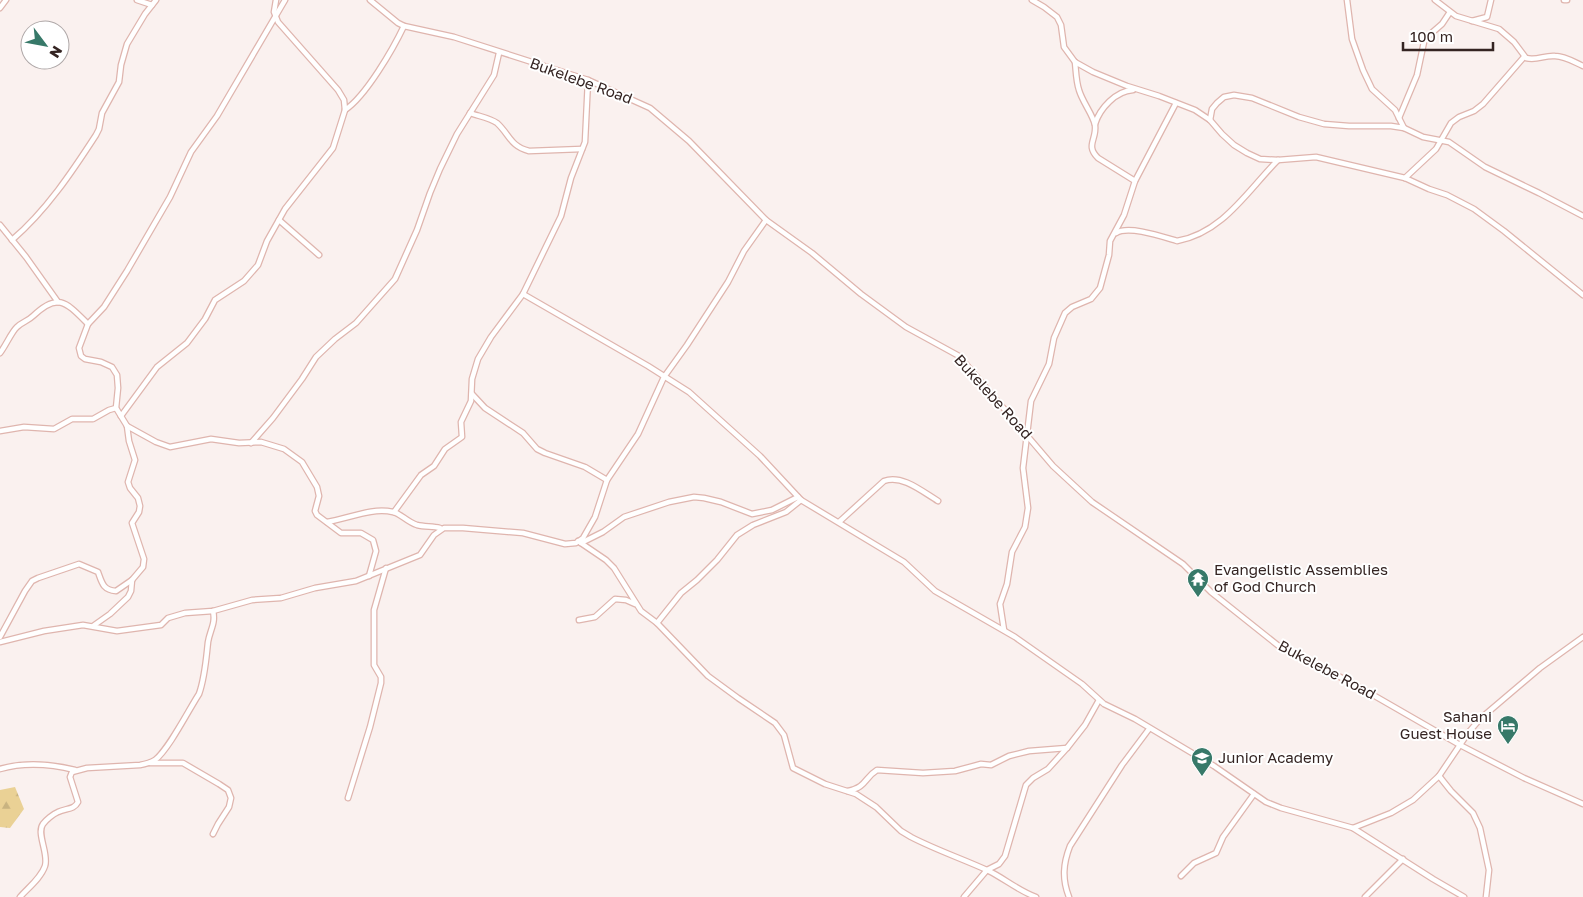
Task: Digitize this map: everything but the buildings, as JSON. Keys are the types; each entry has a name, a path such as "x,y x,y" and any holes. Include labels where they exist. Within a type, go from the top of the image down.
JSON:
{"street":[{"path":"0,8 6,0"},
{"path":"137,0 152,5"},
{"path":"12,240 33,222 62,185 96,135 102,113 119,82 121,64 127,44 156,0"},
{"path":"121,416 157,367 168,360 191,338 205,319 215,300 239,286 254,271 260,262 267,241 279,220 309,178 330,154 345,110 344,100 338,90 280,25 275,15 276,0"},
{"path":"0,637 26,588 32,581 38,578 79,564 98,572 102,584 108,590 116,591 132,580 143,567 144,559 132,523 139,512 140,506 138,498 128,482 135,463 127,426 116,408 118,383 114,369 101,362 85,359 79,353 79,348 88,324 104,307 128,271 170,197 191,152 217,116 284,0"},
{"name":"Bukelebe Road","path":"370,0 404,26 454,37 588,80 637,101 664,118 766,220 812,253 861,294 906,327 959,356 1053,466 1092,502 1184,564 1220,600 1280,647 1354,684 1460,745 1524,778 1583,804"},
{"path":"1032,0 1057,17 1061,25 1064,47 1076,62 1093,72 1137,90 1195,110 1210,120 1222,134 1247,153 1260,159 1278,160 1316,157 1372,172 1405,178 1447,195 1474,209 1544,262 1583,295"},
{"path":"1347,0 1352,39 1363,70 1372,89 1392,107 1404,128"},
{"path":"1436,0 1450,12 1471,21 1499,29 1514,42 1524,57 1537,60 1559,56 1583,66"},
{"path":"1471,21 1487,17 1491,0"},
{"path":"1399,118 1417,75 1424,42 1442,24 1450,12"},
{"path":"345,110 368,87 394,47 404,26"},
{"path":"251,443 302,380 316,357 335,338 356,323 385,288 394,281 417,230 433,185 457,134 494,75 499,53"},
{"path":"1405,178 1436,149 1455,120 1474,111 1483,104 1524,57"},
{"path":"1076,62 1079,90 1095,124"},
{"path":"394,512 421,475 434,466 445,449 462,439 461,422 469,407 472,394 472,379 478,358 523,294 561,216 571,178 586,136 588,80"},
{"path":"1135,181 1098,158 1091,148 1099,113 1122,91 1137,90"},
{"path":"1210,120 1212,109 1217,103 1227,96 1234,95 1252,98 1299,118 1324,124 1404,128 1423,137 1455,145 1486,167 1583,216"},
{"path":"1004,630 1000,604 1008,584 1012,552 1025,527 1028,508 1024,468 1031,401 1049,364 1054,338 1064,314 1072,307 1091,299 1098,292 1109,255 1109,243 1124,215 1135,181 1176,103"},
{"path":"470,113 494,121 513,144 522,149 529,151 582,149"},
{"path":"1115,233 1122,229 1131,229 1164,236 1177,241 1200,233 1239,205 1278,160"},
{"path":"279,220 319,256"},
{"path":"580,542 595,517 607,480 638,434 664,377 728,282 741,256 766,220"},
{"path":"0,225 26,257 58,302"},
{"path":"523,294 688,392 733,430 800,498 904,562 927,585 944,597 1004,630 1082,684 1099,700 1214,766 1254,794 1281,808 1353,828 1432,879 1464,897"},
{"path":"0,353 18,326 52,302 58,302 74,310 88,324"},
{"path":"472,394 485,408 523,433 538,449 585,467 607,480"},
{"path":"0,430 24,427 54,429 72,419 94,419 116,408"},
{"path":"127,426 156,442 170,447 204,439 251,443 264,442 284,450 302,462 313,478 319,496 316,512 341,533 361,533 373,540 376,552 370,576"},
{"path":"839,522 848,511 889,479 908,484 938,502"},
{"path":"327,522 372,512 394,512 409,522 421,526 524,533 565,544 580,542 603,532 624,517 669,502 694,497 721,502 752,514 772,510 800,498"},
{"path":"657,623 681,593 717,560 738,535 753,525 786,512 800,498"},
{"path":"0,642 65,627 86,625 117,631 161,625 168,618 185,612 213,611 252,600 288,596 315,588 356,581 420,555 440,528"},
{"path":"580,542 614,568 636,605 657,623 708,676 775,723 784,735 793,768 824,784 848,791 876,807 901,831 911,837 987,870 1022,892 1036,897"},
{"path":"348,798 370,728 381,682 381,677 374,666 374,610 386,568"},
{"path":"93,626 110,614 128,597 131,592 132,580"},
{"path":"580,620 599,615 609,602 615,599 626,600 636,605"},
{"path":"149,763 162,754 198,694 205,669 208,641 214,623 213,611"},
{"path":"1353,828 1374,821 1413,800 1439,776 1474,725 1540,668 1583,637"},
{"path":"964,897 987,870 1000,864 1007,852 1027,783 1048,769 1067,748 1085,725 1099,700"},
{"path":"1069,897 1064,872 1070,846 1149,728"},
{"path":"848,791 862,786 876,770 922,773 955,771 981,764 991,765 1009,756 1029,751 1067,748"},
{"path":"0,769 49,765 75,770 149,763 183,763 228,790 231,798 229,807 213,834"},
{"path":"20,897 42,872 46,864 41,832 42,826 55,814 73,808 78,802 70,777 70,774 75,770"},
{"path":"1439,776 1473,813 1480,828 1488,865 1486,897"},
{"path":"1181,876 1194,863 1216,853 1223,837 1254,794"},
{"path":"1365,897 1403,859"}],"green space":[{"path":"15,787 24,809 10,828 0,827 0,790"}],"place":[{"name":"Evangelistic Assemblies of God Church","path":"1198,598"},
{"name":"Sahani Guest House","path":"1508,745"},
{"name":"Junior Academy","path":"1202,777"}]}
